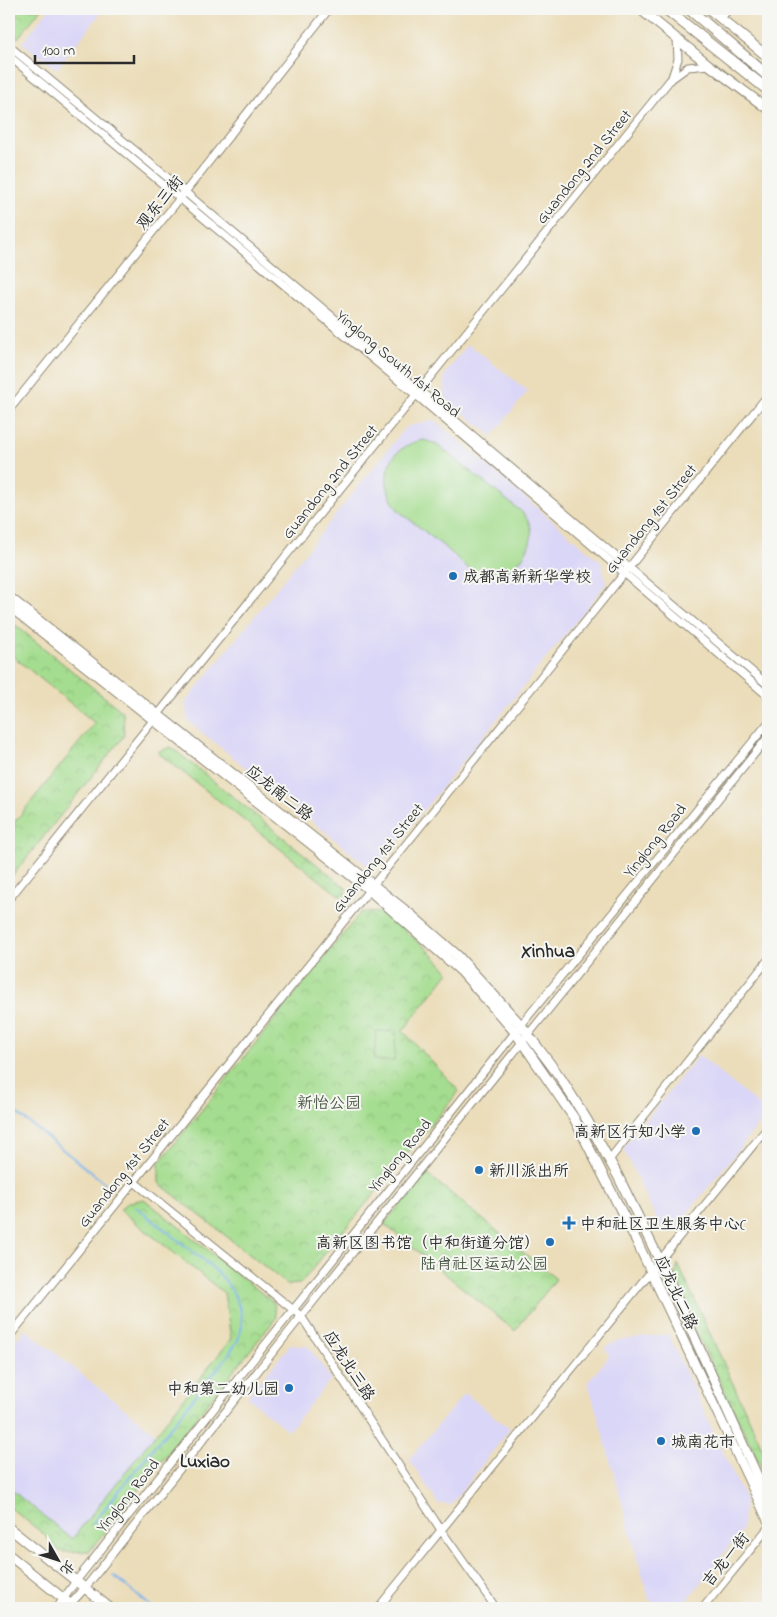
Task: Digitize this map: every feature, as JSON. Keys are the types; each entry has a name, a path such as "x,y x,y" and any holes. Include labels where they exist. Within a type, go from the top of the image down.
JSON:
{"highway":[{"path":"666,9 768,90"},
{"path":"689,9 768,76"}],"main road":[{"path":"640,9 709,65 768,109"},
{"path":"694,9 710,25"},
{"path":"709,9 768,57"},
{"name":"应龙南二路","path":"9,597 155,718"},
{"name":"应龙南二路","path":"9,606 458,956 518,1028"},
{"name":"应龙北二路","path":"518,1028 574,1118 651,1272 768,1520"},
{"name":"应龙北二路","path":"525,1038 560,1077 609,1160 660,1261 768,1500"},
{"path":"9,1528 110,1608"},
{"path":"9,1555 69,1605"}],"street":[{"name":"观东三街","path":"9,410 330,9"},
{"path":"721,18 729,9"},
{"name":"Guandong 2nd Street","path":"670,80 678,59 677,39"},
{"name":"Yinglong South 1st Road","path":"9,46 185,192 626,570 768,696"},
{"name":"Yinglong South 1st Road","path":"9,56 418,393"},
{"name":"Guandong 2nd Street","path":"9,899 670,80 688,67 709,65"},
{"name":"Guandong 1st Street","path":"9,1337 768,395"},
{"name":"Yinglong South 1st Road","path":"626,570 768,685"},
{"name":"Yinglong Road","path":"69,1605 76,1581 518,1028 768,722"},
{"name":"Yinglong Road","path":"56,1608 69,1605 85,1588 301,1316 768,737"},
{"path":"609,1160 768,960"},
{"path":"378,1608 768,1127"},
{"name":"应龙北三路","path":"133,1181 301,1316 441,1530 496,1608"},
{"name":"吉龙一街","path":"703,1608 768,1528"}],"shaded area":[{"path":"49,9 104,9 57,69 22,43"},
{"path":"468,344 528,391 492,436 446,399 444,376"},
{"path":"434,420 602,563 606,584 382,862 366,865 188,721 185,703 406,427"},
{"name":"高新区行知小学","path":"699,1055 768,1113 672,1232 663,1233 623,1148"},
{"path":"25,1329 156,1434 72,1539 9,1488 9,1349"},
{"name":"城南花市","path":"668,1334 745,1499 742,1530 681,1608 658,1608 649,1599 588,1382 609,1356 605,1347 619,1340"},
{"name":"中和第二幼儿园","path":"290,1345 308,1346 331,1379 288,1431 247,1397"},
{"path":"465,1393 510,1429 451,1505 438,1504 409,1459"}],"green space":[{"path":"9,9 41,9 18,38 9,31"},
{"path":"424,440 436,444 523,513 530,527 531,536 526,552 517,564 496,574 480,574 470,570 399,511 388,489 387,477 389,467 393,457 401,450 411,444"},
{"path":"9,620 123,712 124,736 9,880 9,829 95,723 9,653"},
{"path":"171,747 346,888 345,900 157,752"},
{"name":"新怡公园","path":"361,912 383,913 425,947 449,972 403,1031 459,1091 300,1284 288,1285 159,1183 159,1163"},
{"path":"376,1031 396,1032 394,1061 374,1060"},
{"name":"陆肖社区运动公园","path":"426,1173 556,1279 515,1331 384,1224"},
{"path":"144,1199 274,1303 276,1318 90,1551 62,1552 54,1547 45,1535 9,1507 9,1488 72,1539 231,1339 224,1293 120,1210 126,1203"},
{"path":"678,1264 768,1460 768,1481 673,1285"}],"waterway":[{"path":"9,1107 106,1184"},
{"path":"93,1523 227,1357 238,1340 242,1326 241,1311 234,1294 225,1280 212,1267 136,1207"},
{"path":"114,1576 153,1608"}],"place":[{"name":"成都高新新华学校","path":"453,576"},
{"name":"高新区行知小学","path":"696,1131"},
{"name":"新川派出所","path":"479,1170"},
{"name":"中和社区卫生服务中心(","path":"569,1223"},
{"name":"高新区图书馆（中和街道分馆）","path":"550,1242"},
{"name":"中和第二幼儿园","path":"289,1388"},
{"name":"城南花市","path":"661,1441"}],"district":[{"name":"Xinhua","path":"548,950"},
{"name":"Luxiao","path":"205,1460"}]}
